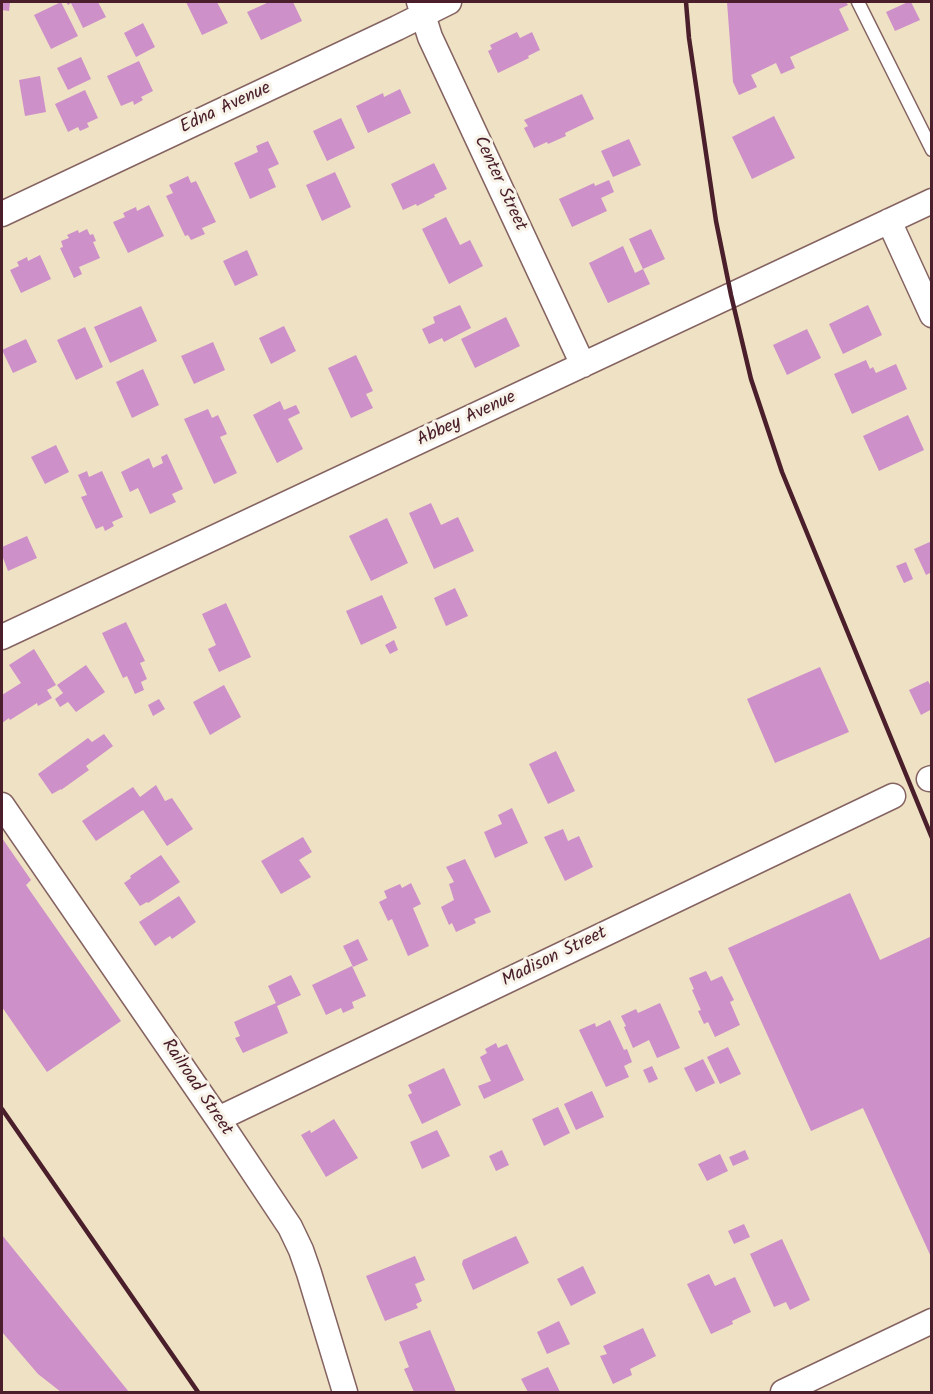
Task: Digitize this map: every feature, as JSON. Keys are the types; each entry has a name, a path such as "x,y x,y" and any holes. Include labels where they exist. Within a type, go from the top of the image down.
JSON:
{"street":[{"name":"Edna Avenue","path":"2,214 421,8 449,2"},
{"name":"Center Street","path":"421,8 430,37 583,365"},
{"name":"Abbey Avenue","path":"2,637 932,201"},
{"path":"889,221 932,315"},
{"name":"Madison Street","path":"218,1119 893,796"},
{"name":"Railroad Street","path":"2,805 290,1227 301,1250 345,1392"},
{"path":"783,1392 932,1322"}],"lane":[{"path":"858,2 932,150"}],"building":[{"path":"2,2 10,2 9,11 2,10"},
{"path":"61,2 78,36 51,49 34,15"},
{"path":"66,2 98,2 106,17 83,28 71,3 68,5"},
{"path":"186,2 217,2 228,23 202,35"},
{"path":"269,2 293,2 302,21 261,40 247,12"},
{"path":"727,2 846,2 848,5 839,9 849,30 790,57 795,68 781,74 776,63 751,75 757,87 739,95 733,82"},
{"path":"911,2 920,20 895,31 886,12"},
{"path":"143,23 155,47 136,57 124,33"},
{"path":"517,32 520,38 532,32 540,50 498,73 488,51 492,49 490,45"},
{"path":"81,57 91,79 68,90 57,68"},
{"path":"139,61 153,91 141,97 143,100 134,105 133,101 121,106 107,76"},
{"path":"40,76 46,112 25,116 19,80"},
{"path":"400,89 411,113 368,133 356,106 383,93 384,97"},
{"path":"85,90 98,118 87,123 89,127 80,131 78,127 68,132 55,104"},
{"path":"582,94 594,119 565,133 566,136 534,148 524,128 528,126 524,120"},
{"path":"774,116 795,158 752,179 732,137"},
{"path":"341,118 355,148 327,161 313,131"},
{"path":"629,139 641,165 613,177 601,151"},
{"path":"268,141 279,164 268,169 276,187 250,199 234,163 258,152 256,146"},
{"path":"434,163 447,189 417,206 416,204 403,210 391,184"},
{"path":"335,172 351,207 322,221 306,185"},
{"path":"188,176 191,183 196,181 216,222 202,228 205,234 191,240 188,235 185,236 166,196 173,193 169,185"},
{"path":"609,180 614,192 601,198 607,211 572,227 559,199 594,183 595,186"},
{"path":"149,205 164,236 128,253 113,222 125,217 123,213 136,207 137,211"},
{"path":"446,217 460,245 470,240 483,266 449,284 422,229"},
{"path":"87,229 90,235 93,234 96,241 93,242 100,258 79,267 82,274 74,278 60,248 63,247 61,241 69,238 67,235"},
{"path":"651,229 665,259 643,269 629,239"},
{"path":"623,246 635,273 643,269 650,284 608,303 589,263"},
{"path":"247,250 258,275 235,286 223,261"},
{"path":"40,255 51,279 21,293 10,270 19,266 17,262 27,257 28,261"},
{"path":"460,305 471,328 444,342 442,338 429,344 422,329 435,323 433,317"},
{"path":"868,305 882,335 843,354 829,324"},
{"path":"141,306 157,341 110,363 94,327"},
{"path":"506,317 520,346 475,368 461,339"},
{"path":"284,326 296,351 271,364 259,338"},
{"path":"85,327 103,367 76,380 57,340"},
{"path":"807,329 821,358 787,375 773,345"},
{"path":"26,339 37,362 13,373 2,350"},
{"path":"213,342 225,370 194,384 181,356"},
{"path":"356,355 373,391 366,394 373,408 351,418 328,368"},
{"path":"866,360 870,369 873,367 876,373 896,364 907,389 852,414 834,374"},
{"path":"143,369 159,405 132,418 116,382"},
{"path":"280,401 284,410 296,405 300,413 288,419 303,449 277,463 253,415"},
{"path":"208,409 212,418 218,415 227,434 220,437 237,473 214,484 184,419"},
{"path":"908,415 924,450 879,471 863,436"},
{"path":"56,445 69,472 45,484 31,457"},
{"path":"167,454 183,489 172,494 176,502 150,514 138,488 130,492 121,472 149,458 153,468 163,463 161,457"},
{"path":"87,471 89,477 102,471 123,517 112,522 114,526 105,531 103,526 96,529 81,497 87,495 78,475"},
{"path":"431,503 441,525 458,517 474,551 434,569 409,513"},
{"path":"387,518 408,563 371,581 349,536"},
{"path":"27,536 37,558 8,571 2,555 2,547"},
{"path":"932,541 932,572 926,575 914,549"},
{"path":"906,562 913,579 904,583 896,566"},
{"path":"455,588 468,616 446,626 434,598"},
{"path":"382,595 397,628 361,645 346,611"},
{"path":"226,603 251,657 219,672 208,649 216,645 202,614"},
{"path":"126,622 145,661 140,663 147,679 141,682 144,690 135,694 127,676 123,678 102,633"},
{"path":"394,640 398,650 390,654 385,645"},
{"path":"34,649 56,685 47,690 52,698 38,706 37,703 2,723 2,695 21,683 9,665"},
{"path":"86,665 105,692 76,712 68,702 60,707 55,699 63,693 57,685"},
{"path":"820,667 849,732 775,763 747,699"},
{"path":"928,681 932,688 932,709 921,715 909,690"},
{"path":"224,685 241,717 210,735 193,702"},
{"path":"159,699 165,709 153,716 148,705"},
{"path":"104,734 113,746 86,766 89,770 52,794 38,774 88,738 92,742"},
{"path":"556,751 575,791 548,804 529,764"},
{"path":"156,785 165,801 172,798 193,829 167,846 143,810 96,841 82,821 133,787 140,797"},
{"path":"512,808 528,843 495,858 484,832 502,824 498,815"},
{"path":"563,829 568,841 579,836 593,867 565,881 544,837"},
{"path":"303,837 312,852 299,860 311,877 281,894 261,861"},
{"path":"2,838 31,880 26,885 121,1021 47,1072 2,1007"},
{"path":"161,855 180,882 140,906 124,883 131,878 130,876"},
{"path":"465,859 491,912 474,919 476,923 456,932 452,923 449,925 441,907 454,900 449,884 454,882 446,867"},
{"path":"411,883 421,904 413,908 429,946 408,956 392,919 388,921 379,902 387,898 384,891 400,884 402,888"},
{"path":"850,893 880,960 932,936 932,1259 863,1108 811,1131 728,948"},
{"path":"179,896 196,922 172,939 170,936 155,946 139,922"},
{"path":"358,939 368,960 353,967 343,946"},
{"path":"352,966 366,996 352,1002 354,1008 343,1013 341,1008 326,1015 312,985"},
{"path":"706,971 711,981 722,976 734,1000 730,1002 740,1025 715,1037 708,1022 704,1024 698,1011 701,1010 689,978"},
{"path":"291,975 301,995 277,1006 288,1033 243,1053 235,1038 240,1036 234,1022 276,1003 268,986"},
{"path":"660,1003 680,1048 657,1058 649,1040 633,1048 621,1016 636,1009 638,1013"},
{"path":"610,1020 632,1062 624,1066 629,1077 606,1087 579,1030 595,1023 596,1027"},
{"path":"496,1043 498,1048 507,1044 524,1080 484,1099 478,1086 491,1081 480,1057 487,1053 485,1049"},
{"path":"728,1047 741,1074 720,1084 707,1057"},
{"path":"703,1059 715,1083 696,1092 684,1068"},
{"path":"652,1066 658,1079 649,1083 643,1070"},
{"path":"444,1068 461,1105 422,1124 408,1095 412,1093 408,1085"},
{"path":"592,1091 604,1117 576,1130 564,1104"},
{"path":"558,1107 570,1133 544,1146 532,1119"},
{"path":"334,1119 358,1158 326,1177 301,1135 310,1130 311,1133"},
{"path":"437,1130 450,1156 422,1169 410,1142"},
{"path":"502,1150 509,1165 496,1171 489,1156"},
{"path":"745,1150 749,1159 733,1166 729,1157"},
{"path":"720,1154 728,1171 707,1181 698,1164"},
{"path":"744,1224 750,1237 734,1244 728,1231"},
{"path":"2,1235 129,1392 61,1392 38,1374 2,1332"},
{"path":"516,1236 529,1263 473,1290 462,1264 463,1260"},
{"path":"782,1239 810,1300 790,1310 786,1302 774,1307 750,1254"},
{"path":"415,1256 425,1280 415,1284 422,1301 416,1304 418,1308 385,1321 366,1276"},
{"path":"583,1266 596,1293 571,1306 557,1279"},
{"path":"709,1274 715,1286 735,1277 751,1312 732,1321 733,1324 711,1334 687,1284"},
{"path":"559,1321 570,1344 547,1354 537,1332"},
{"path":"643,1328 656,1356 630,1369 632,1375 613,1384 600,1356 607,1354 603,1346"},
{"path":"430,1330 456,1392 414,1392 404,1369 409,1367 399,1342"},
{"path":"548,1367 560,1392 528,1392 521,1379"}],"railway":[{"path":"686,2 689,38 716,221 751,379 782,472 932,838"},
{"path":"2,1109 198,1392"}]}
